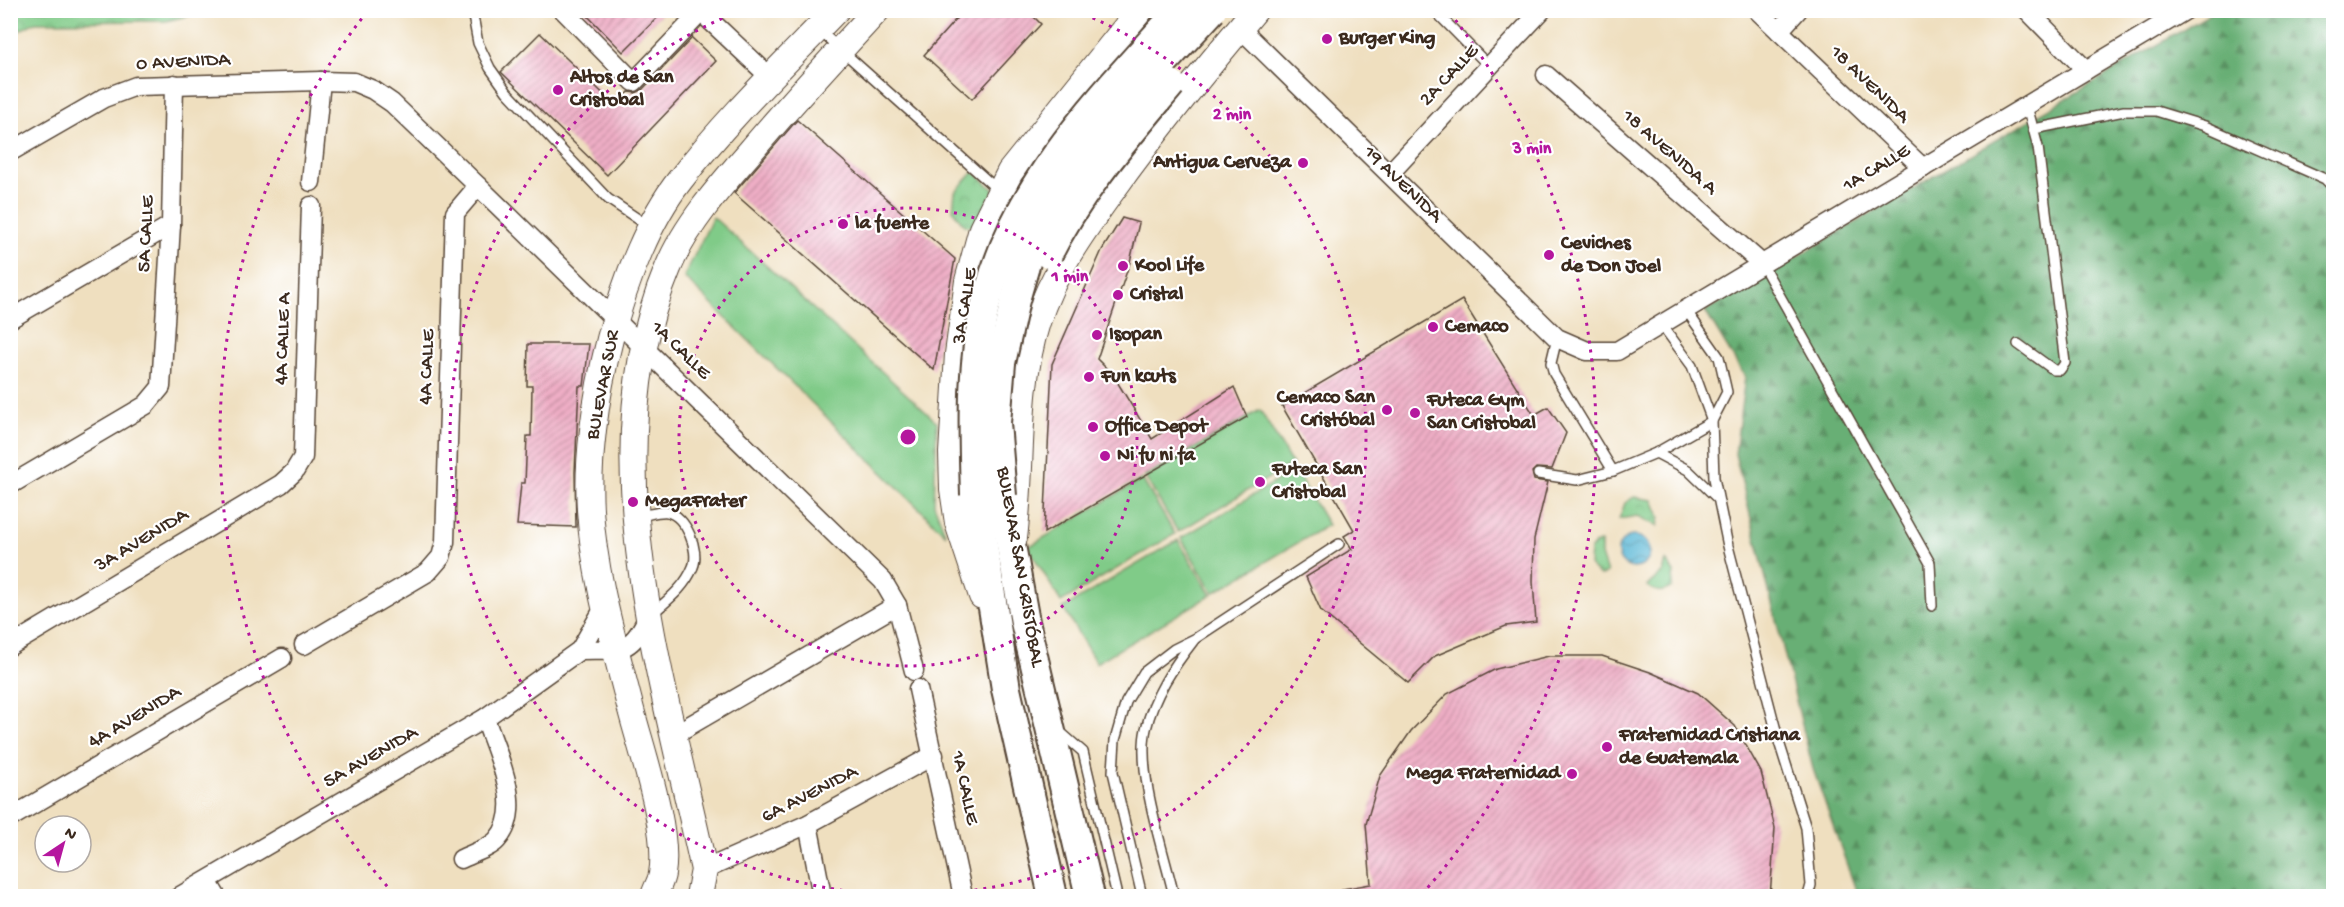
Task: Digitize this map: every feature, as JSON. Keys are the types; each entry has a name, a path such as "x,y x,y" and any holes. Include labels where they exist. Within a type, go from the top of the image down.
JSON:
{"main road":[{"name":"BULEVAR SUR","path":"654,897 662,874 663,834 605,606 590,510 593,424 616,320 631,272 650,227 679,181 771,78 836,10"},
{"name":"BULEVAR SUR","path":"699,897 704,870 648,616 635,517 636,413 643,347 668,267 700,214 722,184 877,10"},
{"name":"BULEVAR SAN CRISTÓBAL","path":"1053,897 1006,689 1000,647 988,495 972,418 976,360 988,294 1026,199 1055,155 1180,10"},
{"name":"BULEVAR SAN CRISTÓBAL","path":"1090,897 1025,622 1013,551 988,495 1001,363 1015,300 1033,238 1053,201 1128,101 1212,10"},
{"name":"3A CALLE","path":"1000,647 958,523 952,489 958,354 968,281 982,229 999,191 1015,165 1135,14"},
{"path":"1013,551 1020,486 1024,392 1036,323 1055,279 1105,201 1239,16"},
{"path":"1015,300 1044,262 1062,225 1092,181 1171,84"},
{"path":"1015,165 1064,200 1081,208 1105,201"}],"street":[{"path":"563,10 634,82 701,11 771,78"},
{"name":"2A CALLE","path":"1390,173 1542,10"},
{"name":"18 AVENIDA","path":"1757,10 1923,168"},
{"path":"1779,31 1798,10"},
{"path":"2027,10 2086,70"},
{"name":"1A CALLE","path":"1587,351 1617,351 2186,10"},
{"name":"19 AVENIDA","path":"1239,16 1390,173 1557,338 1587,351"},
{"name":"18 AVENIDA A","path":"1546,75 1762,264"},
{"path":"311,183 321,81"},
{"name":"0 AVENIDA","path":"10,152 104,98 136,86 321,81 354,82 373,90"},
{"name":"5A CALLE","path":"10,485 146,405 161,387 171,225 174,84"},
{"name":"1A CALLE","path":"373,90 392,103 883,581 897,605 916,680 963,897"},
{"name":"4A CALLE","path":"304,645 428,572 441,557 445,542 455,213 478,186"},
{"name":"4A CALLE A","path":"294,472 303,457 310,206"},
{"path":"10,319 171,225"},
{"name":"3A AVENIDA","path":"10,646 281,484 294,472"},
{"path":"675,734 897,605"},
{"name":"5A AVENIDA","path":"180,897 211,889 485,718 580,650 605,606"},
{"path":"580,650 615,649 636,641 648,616"},
{"name":"4A AVENIDA","path":"10,818 282,658"},
{"path":"461,859 496,841 510,817 512,801 485,718"},
{"name":"6A AVENIDA","path":"704,870 808,824 934,755"},
{"path":"808,824 822,897"}],"lane":[{"path":"1434,10 1490,67"},
{"path":"473,16 478,43 490,68 507,92 608,199 650,227"},
{"path":"817,29 999,191"},
{"path":"2018,344 2054,370 2060,370 2065,363 2034,129 2027,106"},
{"path":"2034,129 2124,111 2156,111 2205,126 2325,179 2334,188"},
{"path":"1762,264 1930,563 1932,606"},
{"path":"1538,474 1577,480 1613,471 1656,453 1712,421 1727,392 1719,357 1686,310"},
{"path":"1662,325 1692,366 1712,421 1714,478 1728,546 1779,742 1806,828 1811,885 1808,897"},
{"path":"1557,338 1551,363 1554,374 1613,471"},
{"path":"1656,453 1688,470 1709,487 1720,502"},
{"path":"635,517 668,512 679,518 695,549 694,566 680,590 648,616"},
{"path":"1142,897 1113,772 1115,740 1126,702 1144,672 1174,649 1196,638 1339,544"},
{"path":"1174,897 1147,780 1144,751 1146,729 1153,709 1174,665 1196,638"},
{"path":"1050,724 1083,752 1117,897"}],"green space":[{"path":"11,10 209,11 166,21 35,22 11,35"},
{"path":"2215,11 2333,11 2333,896 1858,896 1813,769 1735,454 1745,377 1705,311"},
{"name":"la fuente","path":"974,172 994,190 975,227 964,225 953,210 955,192"},
{"path":"713,217 937,422 934,504 946,535 684,277"},
{"path":"1260,410 1292,464 1178,532 1145,477"},
{"path":"1295,470 1328,525 1213,593 1181,538"},
{"path":"1142,479 1175,534 1061,602 1028,547"},
{"path":"1634,497 1653,500 1660,517 1658,526 1638,516 1619,519 1625,503"},
{"path":"1178,540 1211,595 1096,663 1063,608"},
{"path":"1601,542 1601,555 1607,573 1600,576 1589,565 1590,550 1595,544"},
{"path":"1666,561 1674,572 1672,587 1663,591 1653,590 1647,586 1663,572"}],"water":[{"path":"1634,536 1645,541 1650,552 1645,563 1634,568 1623,563 1618,552 1623,541"}],"building":[{"name":"Altos de San Cristobal","path":"582,10 665,10 623,52"},
{"path":"964,10 1027,10 1041,24 972,99 924,55"},
{"name":"Altos de San Cristobal","path":"540,33 616,106 629,92 636,93 642,90 692,38 716,61 607,175 501,72"},
{"name":"la fuente","path":"797,120 955,259 934,370 734,193"},
{"path":"1122,218 1139,223 1130,262 1097,359 1113,375 1152,439 1234,387 1247,417 1044,533 1052,364 1102,250"},
{"path":"1462,300 1534,415 1548,407 1566,433 1552,469 1536,468 1532,472 1534,480 1548,482 1534,539 1533,582 1536,622 1506,626 1435,656 1408,683 1321,611 1306,577 1352,549 1344,536 1354,530 1282,406"},
{"path":"528,344 589,344 584,386 579,386 575,472 576,527 517,525 521,483 525,483 527,436 531,436 532,386 527,386"},
{"name":"Mega Fraternidad","path":"1549,656 1602,656 1650,672 1698,693 1735,726 1761,772 1775,828 1770,897 1343,897 1342,889 1371,884 1366,824 1380,776 1411,731 1447,694 1496,669"}],"place":[{"name":"Burger King","path":"1327,39"},
{"name":"Altos de San Cristobal","path":"558,90"},
{"name":"Antigua Cerveza","path":"1303,163"},
{"name":"la fuente","path":"843,224"},
{"name":"Ceviches de Don Joel","path":"1549,255"},
{"name":"Kool Life","path":"1123,266"},
{"name":"Cristal","path":"1118,295"},
{"name":"Cemaco","path":"1433,327"},
{"name":"Isopan","path":"1097,335"},
{"name":"Fun kcuts","path":"1089,377"},
{"name":"Cemaco San Cristóbal","path":"1387,410"},
{"name":"Futeca Gym San Cristobal","path":"1415,413"},
{"name":"Office Depot","path":"1093,427"},
{"name":"Ni fu ni fa","path":"1105,456"},
{"name":"Futeca San Cristobal","path":"1260,482"},
{"name":"MegaFrater","path":"633,502"},
{"name":"Fraternidad Cristiana de Guatemala","path":"1607,747"},
{"name":"Mega Fraternidad","path":"1572,774"}]}
